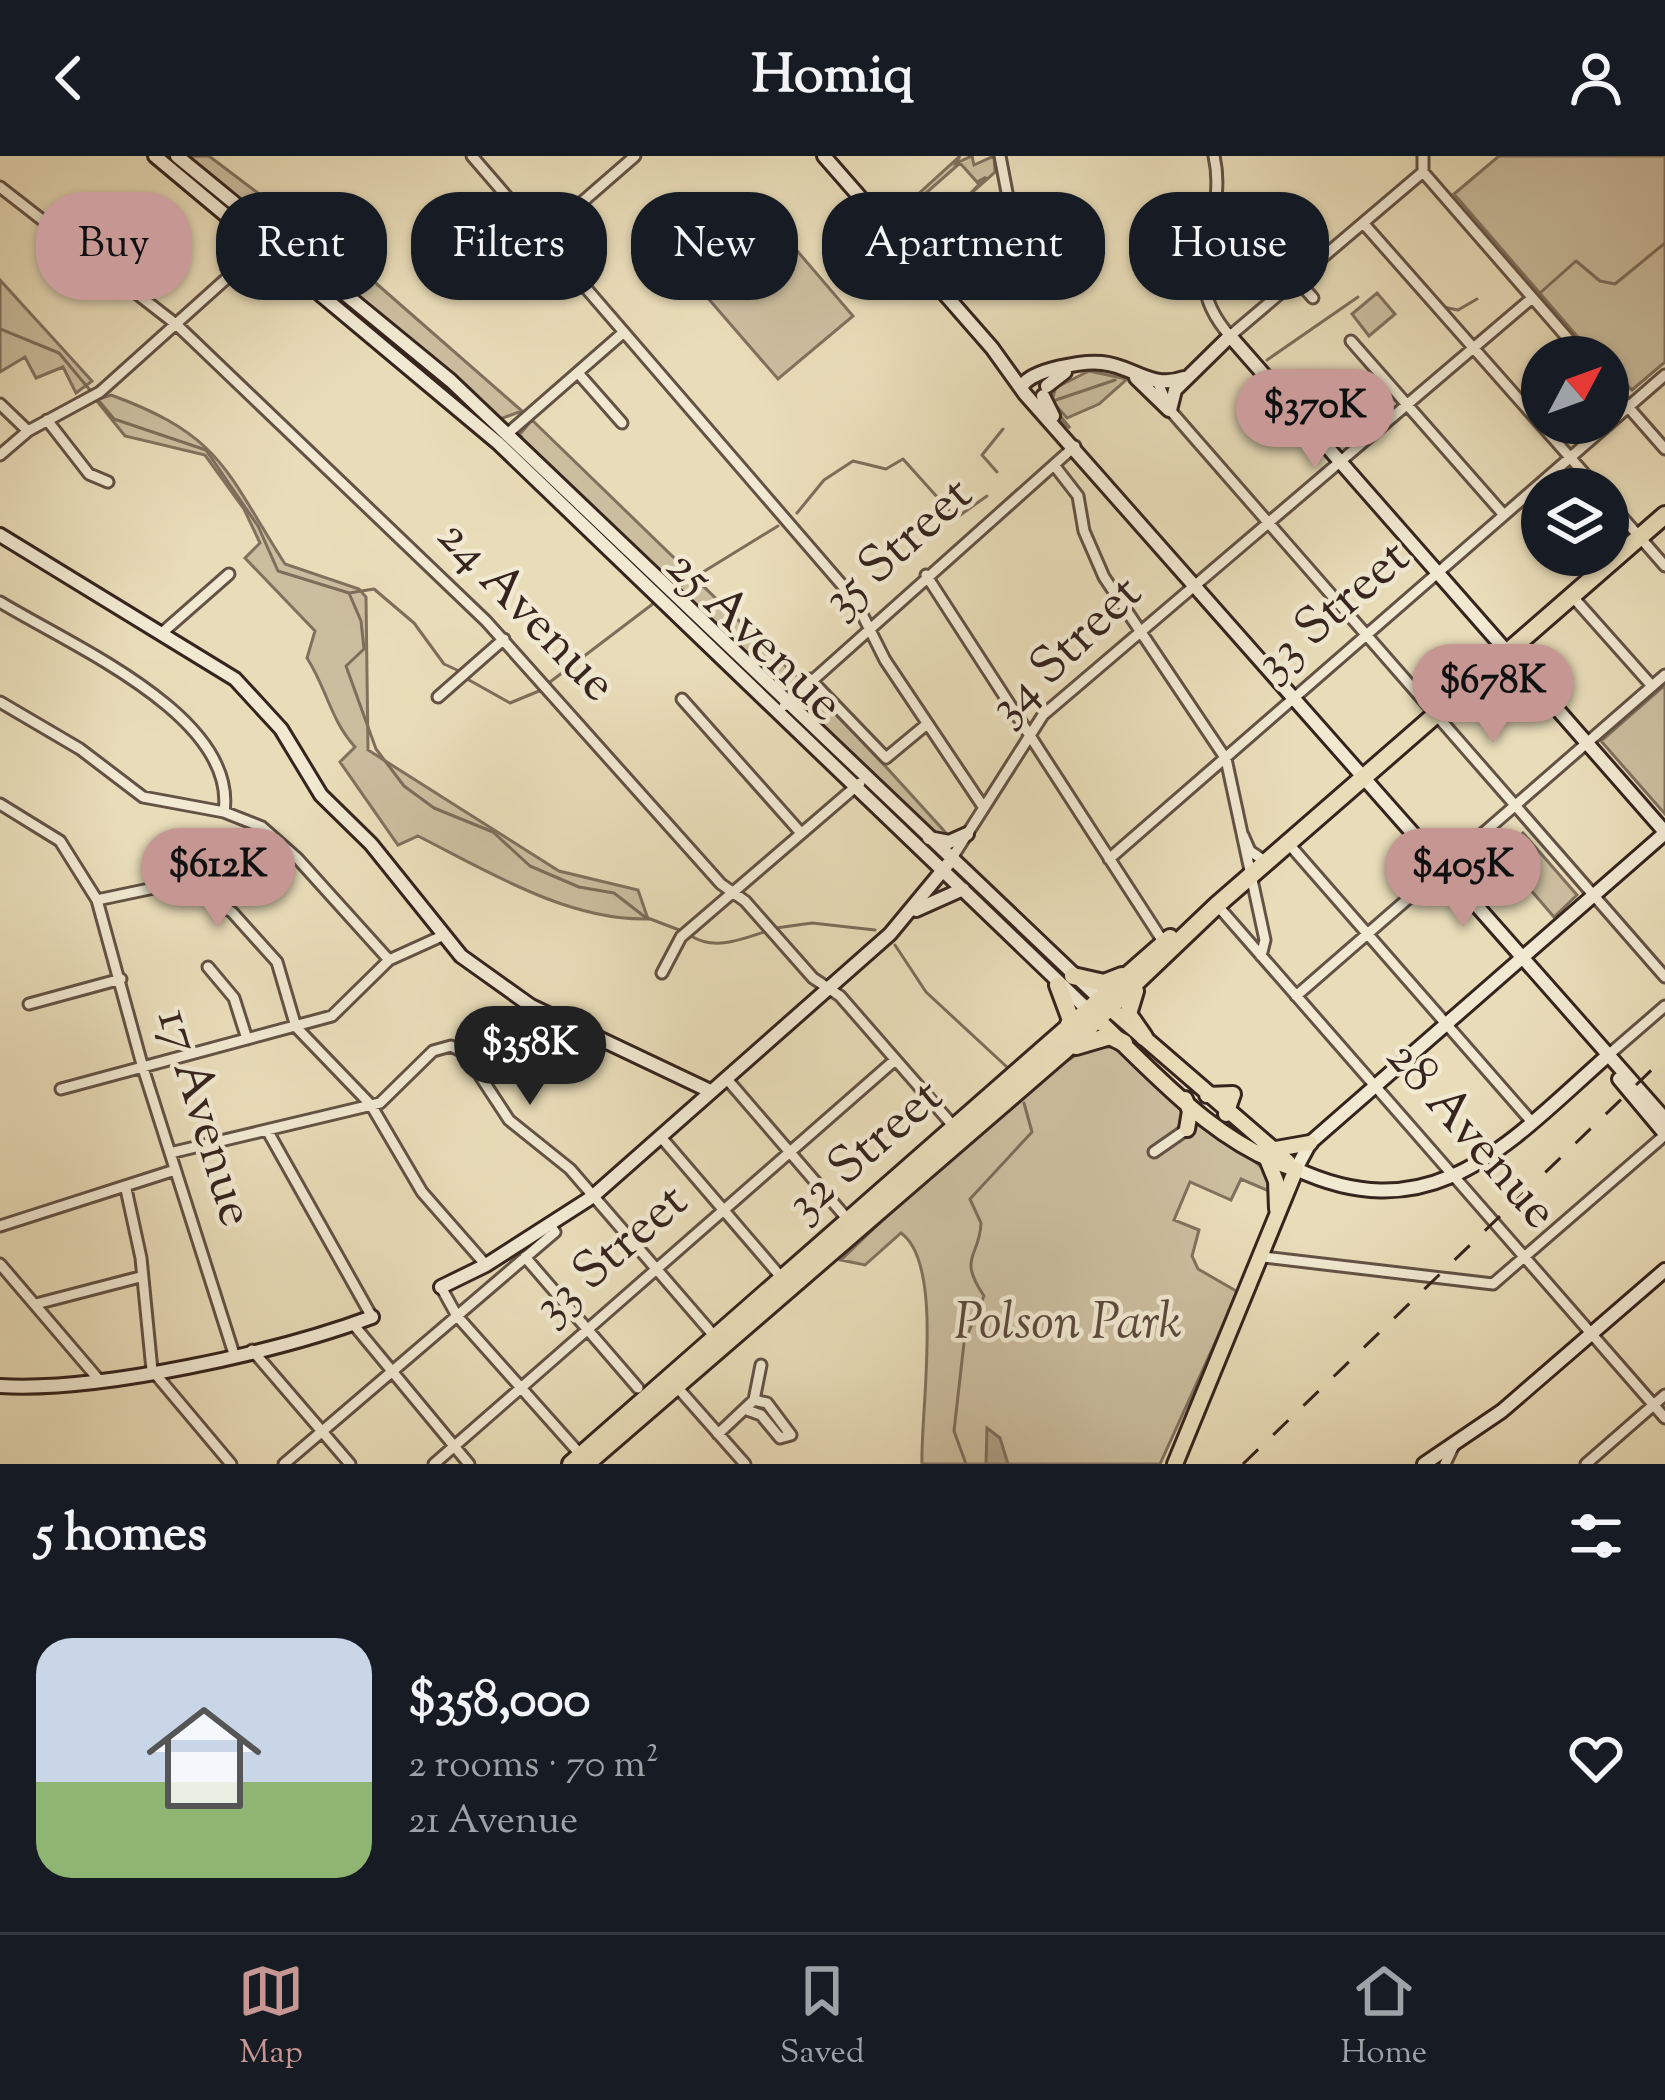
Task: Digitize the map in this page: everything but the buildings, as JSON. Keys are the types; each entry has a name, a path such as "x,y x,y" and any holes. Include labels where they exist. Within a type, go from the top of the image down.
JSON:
{"highway":[{"name":"32 Street","path":"581,1461 1665,515"},
{"name":"32 Street","path":"1138,975 1164,943 1217,905"},
{"path":"1124,1043 1110,1036 1065,1042 1066,981 1104,983 1138,975 1128,1010 1144,1037"},
{"name":"32 Street","path":"673,1383 716,1338 854,1226 956,1129 1065,1042"}],"main road":[{"name":"25 Avenue","path":"1100,1010 1144,1037 1269,1154"},
{"name":"25 Avenue","path":"1100,1010 1124,1043 1214,1125 1296,1169"},
{"path":"1156,1072 1216,1112 1229,1115"},
{"path":"1185,1099 1190,1112 1186,1130 1214,1125"},
{"path":"1276,1220 1278,1188 1269,1154 1310,1143"},
{"path":"1175,1464 1264,1257 1296,1169"}],"street":[{"name":"25 Avenue","path":"155,156 216,201"},
{"name":"25 Avenue","path":"176,156 216,192"},
{"path":"472,156 503,192"},
{"path":"594,192 635,156"},
{"path":"824,156 992,348 1035,386 1075,446 1606,1058 1665,1119"},
{"path":"1000,156 1007,192"},
{"path":"1214,156 1220,191 1200,274 1211,311 1665,833 1310,1143 1296,1169"},
{"path":"1423,156 1423,172 1565,336"},
{"path":"1329,254 1423,172"},
{"name":"24 Avenue","path":"0,187 177,325 504,639 733,893 830,989 956,1129"},
{"path":"1364,224 1579,468"},
{"path":"0,455 28,431 100,392 216,289"},
{"name":"34 Street","path":"441,1287 486,1265 592,1196 830,989 886,938 946,866 1027,735 1142,629 1532,298"},
{"name":"25 Avenue","path":"340,300 503,439 1066,981"},
{"path":"596,300 855,600 927,724 982,805"},
{"path":"1170,410 1170,395 1186,377 1275,300"},
{"path":"503,439 624,332"},
{"path":"1351,341 1504,515"},
{"path":"1035,386 1071,368 1104,363 1158,383 1186,377"},
{"path":"578,373 622,423"},
{"path":"1132,373 1170,410 1665,977"},
{"name":"33 Street","path":"1629,406 1665,376"},
{"path":"1158,383 1170,410"},
{"path":"0,404 28,431"},
{"path":"1629,408 1665,449"},
{"path":"47,420 88,474 108,482"},
{"name":"33 Street","path":"1108,859 1586,444"},
{"name":"35 Street","path":"781,708 1075,446"},
{"path":"1054,465 1078,496 1084,531 1104,577 1226,758 1265,940 1261,956"},
{"path":"1629,525 1665,566"},
{"path":"0,535 163,632 258,700 321,795 371,844 442,936 526,1003 710,1091"},
{"path":"163,632 230,574"},
{"path":"926,575 1164,943"},
{"path":"1572,596 1652,686"},
{"path":"0,602 193,724 223,776 224,812"},
{"path":"438,697 504,639"},
{"path":"1296,996 1665,675"},
{"path":"810,680 886,758 927,724"},
{"path":"682,699 801,833"},
{"path":"0,702 90,756 143,796 224,812 262,827 298,858 388,960"},
{"path":"1205,776 1220,775 1231,782"},
{"name":"25 Avenue","path":"859,784 922,835 963,889 1100,1010"},
{"path":"662,973 681,938 859,784"},
{"name":"17 Avenue","path":"0,804 60,841 98,900 143,1068 234,1354"},
{"path":"1241,830 1250,850 1266,862"},
{"path":"922,835 946,842 967,834"},
{"path":"1288,843 1531,1121"},
{"path":"98,900 154,887 218,900 277,962 296,1027 370,1105 422,1192 486,1265"},
{"path":"905,917 929,901 963,889"},
{"name":"28 Avenue","path":"1217,905 1665,1418"},
{"path":"61,1089 332,1016 388,960 442,936"},
{"path":"208,968 234,998 247,1039"},
{"path":"29,1004 121,979"},
{"path":"1456,1178 1531,1121 1665,1006"},
{"path":"170,1153 370,1105 395,1093 433,1051 451,1046 466,1053 509,1120 570,1169 716,1338"},
{"path":"1264,1257 1493,1284 1665,1134 1606,1058"},
{"name":"33 Street","path":"434,1464 896,1060"},
{"path":"1588,1073 1602,1067 1615,1074"},
{"path":"726,1078 854,1226"},
{"path":"0,1386 100,1381 252,1350 372,1317 267,1130"},
{"path":"1154,1152 1186,1130"},
{"path":"660,1136 783,1280"},
{"name":"25 Avenue","path":"1296,1169 1362,1190 1414,1188 1456,1178"},
{"path":"0,1226 175,1170"},
{"path":"126,1189 141,1258 152,1370 231,1464"},
{"path":"284,1464 555,1232 550,1225"},
{"path":"525,1257 638,1388"},
{"path":"0,1264 100,1381"},
{"path":"1424,1464 1456,1443 1665,1270"},
{"path":"36,1304 140,1277"},
{"path":"441,1287 457,1316 581,1461"},
{"path":"352,1324 469,1464"},
{"path":"252,1350 350,1464"},
{"path":"718,1434 750,1405 761,1365"},
{"path":"673,1383 741,1460 727,1464"},
{"path":"1586,1464 1665,1395"},
{"path":"1445,1464 1456,1443"}],"green space":[{"path":"187,156 209,156 257,192 231,192"},
{"path":"960,156 956,163 972,156 974,165 994,156 995,172 973,192 986,177 977,182 960,163 927,192 921,192"},
{"path":"1499,156 1665,156 1665,362 1632,390 1629,336 1577,336 1454,194"},
{"path":"798,252 822,280 822,300 839,300 853,316 778,379 709,300 798,300"},
{"path":"0,280 92,381 76,393 63,367 36,378 25,357 0,372"},
{"path":"387,293 522,411 500,419 363,300 387,300"},
{"path":"1377,293 1395,314 1369,336 1352,314"},
{"path":"1089,371 1127,379 1099,404 1067,418 1052,401 1056,388"},
{"path":"111,395 148,410 200,442 234,481 285,564 359,589 366,597 368,750 559,871 638,890 648,919 588,912 558,903 418,836 398,845 340,762 355,747 307,658 315,631 245,558 260,543 244,509 205,455 125,436 96,400"},
{"path":"532,420 799,684 781,690 523,440 520,434"},
{"path":"1665,685 1665,814 1601,741"},
{"path":"810,692 847,724 947,834 936,836 804,713 801,699"},
{"path":"1523,833 1577,895 1554,917 1499,853"},
{"name":"Polson Park","path":"1097,1045 1121,1049 1265,1170 1271,1192 1241,1179 1231,1200 1190,1182 1174,1220 1199,1230 1192,1256 1198,1269 1238,1292 1160,1464 922,1464 926,1306 914,1250 901,1233 865,1265 841,1260 1007,1108 1074,1056"}],"shaded area":[{"path":"987,1428 1000,1438 1008,1464 986,1464"}],"waterway":[{"path":"1540,293 1576,261 1600,281 1615,284 1665,243"},
{"path":"1267,360 1358,297"},
{"path":"1443,307 1458,310 1477,299"},
{"path":"0,329 59,353 114,419 206,450 258,526 278,571 349,593 374,589 414,623 444,664 457,670"},
{"path":"1053,401 1115,380"},
{"path":"997,472 982,455 1003,429"},
{"path":"797,513 824,480 853,461 886,469 903,459 956,518 987,496"},
{"path":"677,588 778,526"},
{"path":"349,593 361,621 364,649 346,666 376,749 404,786 434,808 493,832 530,866 579,887 614,893 645,917 682,931"},
{"path":"550,682 654,603"},
{"path":"469,680 510,703 539,691"},
{"path":"776,928 812,923 875,930"},
{"path":"691,936 719,943 767,931"},
{"path":"895,945 926,992 1008,1068"},
{"path":"966,1464 954,1431 964,1343 984,1296 972,1272 981,1223 970,1199 1032,1132 1024,1103"}],"railway":[{"path":"1243,1464 1665,1057"}]}
